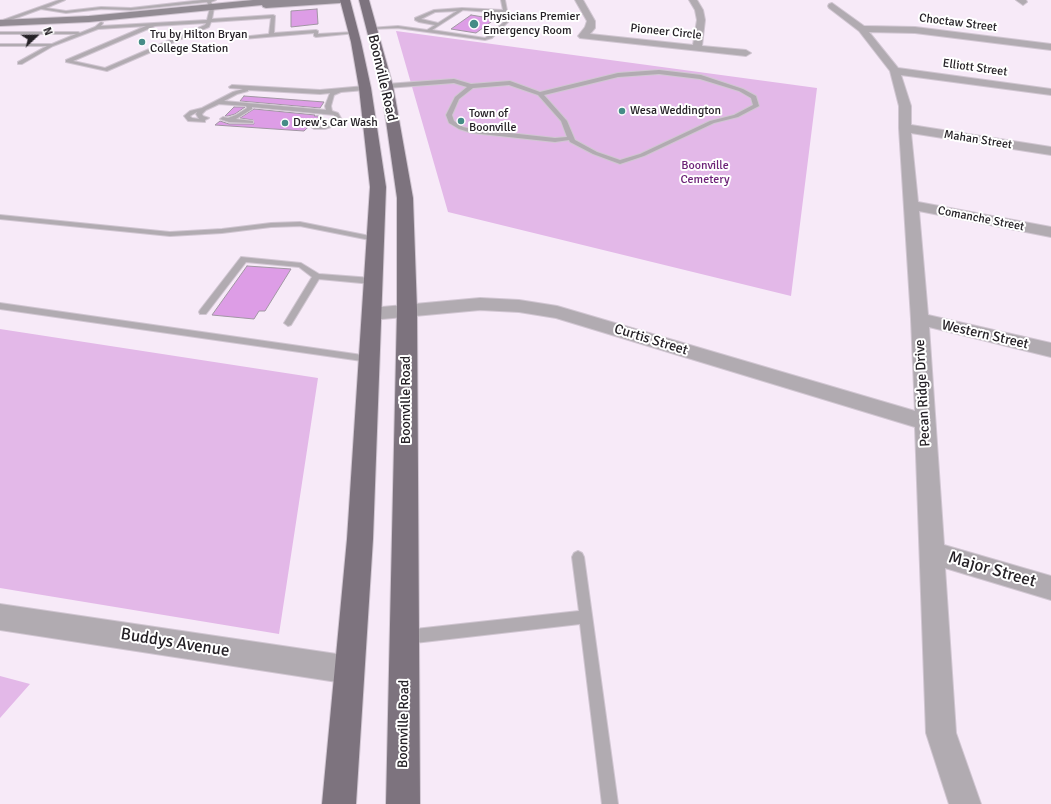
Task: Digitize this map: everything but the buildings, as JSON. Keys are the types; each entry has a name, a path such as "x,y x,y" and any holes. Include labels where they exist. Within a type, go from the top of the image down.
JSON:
{"main road":[{"name":"Boonville Road","path":"345,0 362,30 387,86 404,198 407,310 403,804"},
{"name":"Boonville Road","path":"339,804 360,539 378,187 365,88 362,30 364,0"},
{"path":"365,88 387,86"}],"street":[{"path":"0,23 107,17 212,3 281,0"},
{"path":"212,3 230,8 340,0"},
{"name":"Pioneer Circle","path":"579,0 591,21 590,28 583,36 746,53"},
{"path":"693,0 700,10 702,20 697,48"},
{"name":"Pecan Ridge Drive","path":"832,6 862,29 882,53 895,71 905,106 905,128 920,319 924,422 941,733 965,804"},
{"name":"Choctaw Street","path":"862,29 915,30 1051,47"},
{"name":"Elliott Street","path":"895,71 1051,92"},
{"name":"Mahan Street","path":"905,128 1051,151"},
{"name":"Comanche Street","path":"912,205 1051,232"},
{"name":"Curtis Street","path":"371,314 480,304 519,306 557,312 924,422"},
{"name":"Western Street","path":"920,319 1051,350"},
{"name":"Major Street","path":"932,553 1051,588"},
{"name":"Buddys Avenue","path":"0,617 350,670"}],"lane":[{"path":"0,23 63,0"},
{"path":"243,38 316,32 316,36 398,26 485,39 490,37 507,21 502,0"},
{"path":"40,8 66,12 102,6 131,9 212,3 207,26 105,70 68,61 153,25"},
{"path":"428,30 462,9"},
{"path":"438,24 417,19 434,11 462,9 506,12"},
{"path":"20,63 53,46 97,28 273,16 271,35"},
{"path":"97,28 107,17"},
{"path":"0,33 83,33"},
{"path":"0,44 53,46"},
{"path":"387,86 454,81 471,86 510,82 540,94 564,121 572,141 595,153 620,162 642,155 712,122 736,116 756,106 754,97 741,90 701,77 658,72 618,75 540,94"},
{"path":"471,86 457,98 448,115 451,122 461,128 472,131 555,140 570,138"},
{"path":"232,87 320,92 365,88"},
{"path":"204,109 199,114 201,118 204,119 190,120 188,116 192,112 204,109 235,93 254,88"},
{"path":"329,112 328,106 332,94 339,91"},
{"path":"218,102 249,106 329,112 336,114 339,120 335,124 325,128 314,128"},
{"path":"229,120 246,112 250,108 249,106"},
{"path":"221,120 251,122"},
{"path":"0,217 170,234 222,231 271,225 300,224 375,239"},
{"path":"203,312 244,259 301,265 317,276 372,281"},
{"path":"288,323 317,276"},
{"path":"0,306 369,359"},
{"path":"578,557 610,804"},
{"path":"404,637 586,617"}],"green space":[{"name":"Boonville Cemetery","path":"396,31 817,88 791,296 448,212"},
{"path":"0,329 318,378 279,634 0,588"},
{"path":"0,676 30,684 0,718"}],"place":[{"name":"Physicians Premier Emergency Room","path":"474,24"},
{"name":"Tru by Hilton Bryan College Station","path":"142,42"},
{"name":"Wesa Weddington","path":"622,111"},
{"name":"Town of Boonville","path":"461,121"},
{"name":"Drew's Car Wash","path":"285,123"}]}
